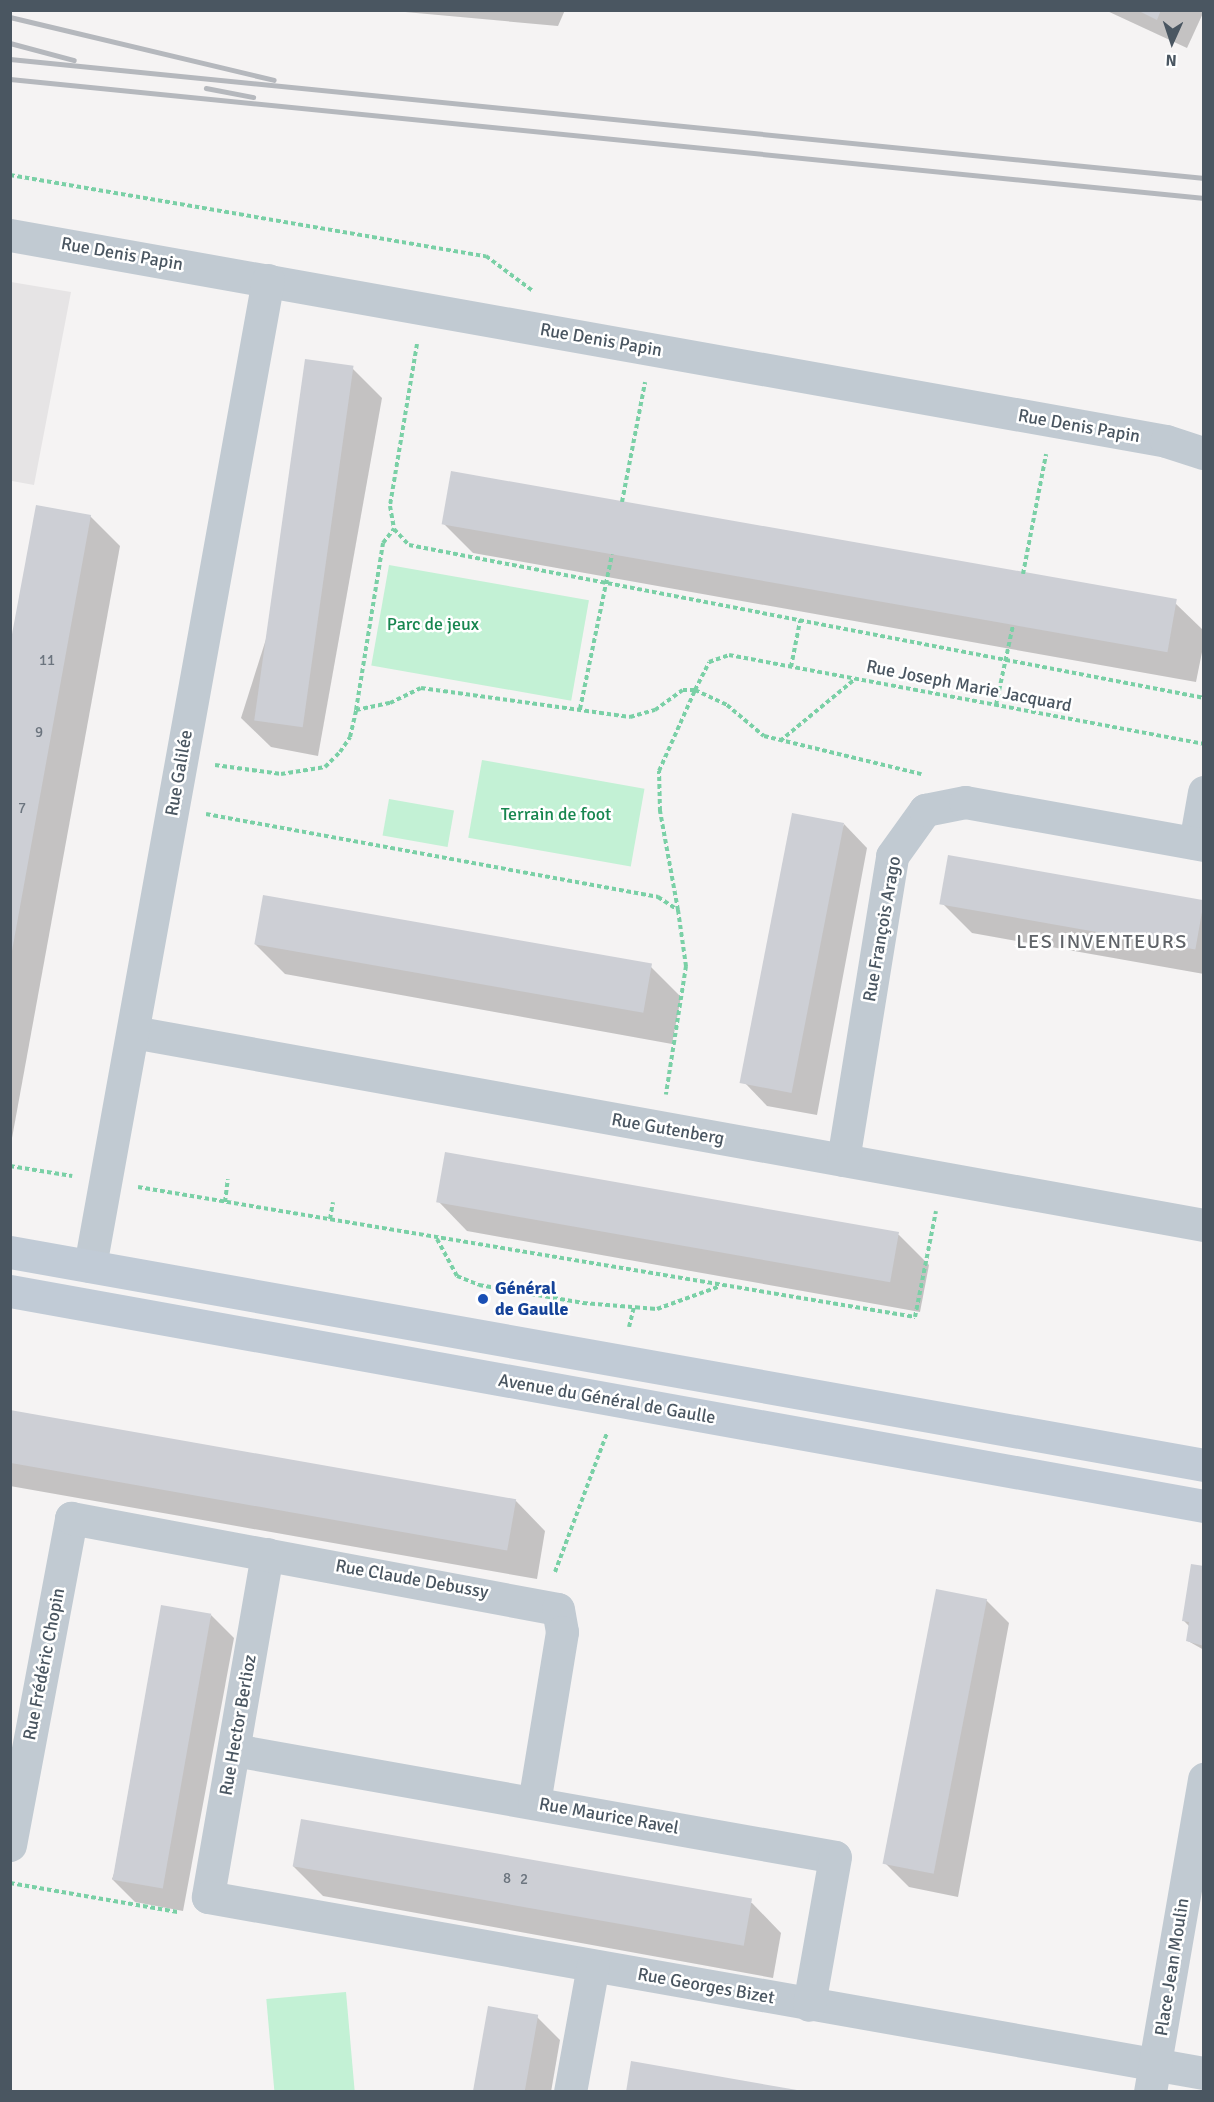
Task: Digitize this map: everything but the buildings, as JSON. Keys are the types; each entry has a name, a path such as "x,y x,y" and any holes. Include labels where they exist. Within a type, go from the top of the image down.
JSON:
{"main road":[{"path":"10,1252 1203,1465"},
{"name":"Avenue du Général de Gaulle","path":"10,1291 1203,1506"}],"street":[{"name":"Rue Denis Papin","path":"10,235 423,307 1052,421 1197,450"},
{"name":"Rue Galilée","path":"90,1266 107,1182 268,280"},
{"path":"945,804 989,806 1199,844 1203,792"},
{"name":"Rue François Arago","path":"843,1160 892,856 925,810 945,804"},
{"name":"Rue Gutenberg","path":"133,1032 1203,1225"},
{"name":"Rue Claude Debussy","path":"71,1518 545,1602"},
{"name":"Rue Frédéric Chopin","path":"10,1845 71,1518"},
{"name":"Rue Hector Berlioz","path":"208,1897 267,1554"},
{"path":"534,1803 563,1620 558,1609 545,1602"},
{"name":"Rue Maurice Ravel","path":"234,1750 835,1857 809,2005"},
{"name":"Place Jean Moulin","path":"1153,2079 1202,1791"},
{"name":"Rue Georges Bizet","path":"208,1897 809,2005 1153,2079 1203,2073"},
{"path":"570,2091 593,1966"}],"path":[{"path":"10,175 486,256 541,297"},
{"path":"423,307 390,506 394,530 409,545 431,552 1203,698"},
{"path":"622,502 652,349"},
{"path":"1023,574 1052,421"},
{"path":"182,758 281,774 325,767 350,737 383,543 394,530"},
{"path":"580,709 612,554"},
{"path":"791,667 800,621"},
{"path":"996,705 1013,626"},
{"name":"Rue Joseph Marie Jacquard","path":"695,690 709,662 729,655 1203,744"},
{"path":"779,741 856,678"},
{"path":"356,710 390,703 422,688 630,717 655,710 683,690 695,690 779,741 936,777 945,804"},
{"path":"659,1127 686,966 659,771 695,690"},
{"path":"173,808 617,888 658,897 678,910"},
{"path":"10,1166 719,1287 915,1317 942,1178"},
{"path":"225,1202 228,1179"},
{"path":"330,1219 333,1202"},
{"path":"436,1238 457,1276 479,1285 657,1309 719,1287"},
{"path":"545,1602 616,1401"},
{"path":"10,1883 182,1912 208,1897"}],"shaded area":[{"path":"11,282 71,292 34,485 12,481 11,490"}],"green space":[{"name":"Parc de jeux","path":"389,565 589,600 571,701 371,665"},
{"name":"Terrain de foot","path":"482,760 644,789 631,866 468,838"},
{"path":"389,799 454,810 448,847 383,835"},
{"path":"346,1992 355,2091 274,2092 266,1999"}],"railway":[{"path":"10,17 274,80"},
{"path":"10,43 74,60"},
{"path":"10,59 1204,178"},
{"path":"10,79 1204,198"},
{"path":"206,88 253,97"}],"place":[{"name":"Général de Gaulle","path":"483,1299"}],"district":[{"name":"LES INVENTEURS","path":"1102,941"}]}
